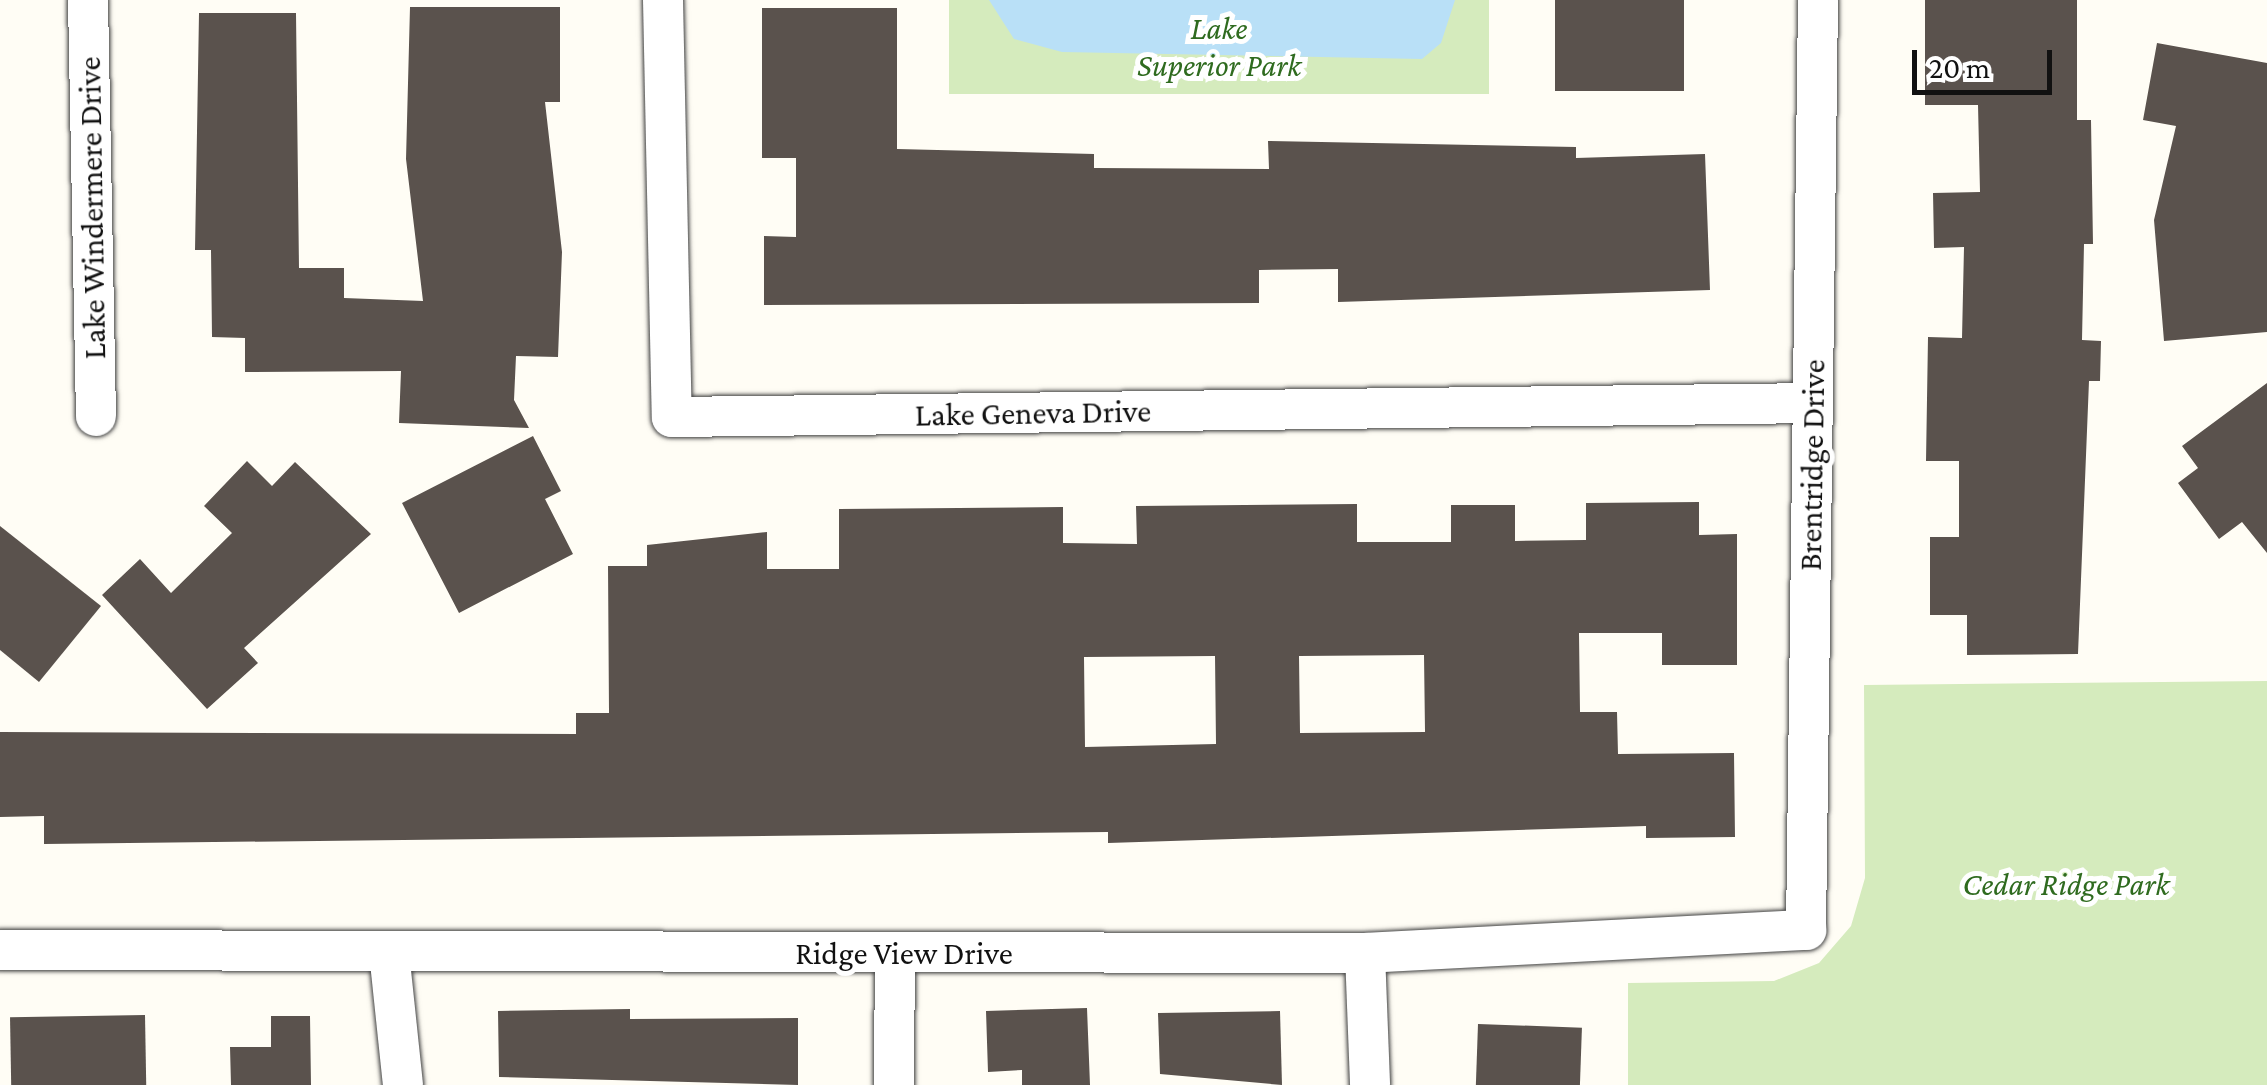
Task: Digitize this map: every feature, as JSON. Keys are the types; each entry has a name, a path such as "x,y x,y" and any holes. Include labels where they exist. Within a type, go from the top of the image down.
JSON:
{"street":[{"name":"Lake Windermere Drive","path":"88,0 96,416"},
{"name":"Lake Geneva Drive","path":"662,0 672,418 1812,403"},
{"name":"Brentridge Drive","path":"1806,930 1818,0"},
{"name":"Ridge View Drive","path":"0,950 1366,953 1806,930"},
{"path":"389,952 403,1085"},
{"path":"894,1085 895,953"},
{"path":"1366,953 1370,1085"}],"green space":[{"name":"Lake Superior Park","path":"949,0 1489,0 1489,94 949,94"},
{"name":"Cedar Ridge Park","path":"2267,681 2267,1085 1628,1085 1628,983 1774,981 1819,963 1851,926 1865,878 1864,685"}],"water":[{"path":"989,0 1455,0 1441,43 1422,59 1062,52 1014,39"}],"building":[{"path":"1555,0 1684,0 1684,91 1555,91"},
{"path":"1925,0 2077,0 2077,120 2091,120 2093,244 2084,244 2082,340 2101,341 2100,381 2089,381 2078,654 1967,655 1967,615 1930,615 1930,537 1959,537 1959,461 1926,461 1928,337 1962,338 1964,247 1934,248 1933,193 1980,192 1978,105 1925,105"},
{"path":"410,7 560,7 560,102 545,102 562,252 558,357 516,356 514,400 529,428 399,423 401,371 245,372 245,338 212,337 211,250 195,250 199,13 296,13 299,268 344,268 344,298 423,301 406,159"},
{"path":"762,8 897,8 897,149 1094,154 1094,168 1269,169 1268,141 1576,147 1576,158 1705,154 1710,290 1338,302 1338,269 1259,270 1259,303 764,305 764,236 796,237 796,158 762,158"},
{"path":"2157,43 2267,63 2267,332 2164,341 2154,220 2176,126 2143,120"},
{"path":"2267,383 2267,553 2242,522 2219,539 2178,483 2198,468 2182,446"},
{"path":"533,436 561,491 545,499 573,554 459,613 402,503"},
{"path":"247,461 272,486 295,462 371,534 244,648 258,663 207,709 102,595 140,559 171,593 232,533 204,506"},
{"path":"1699,502 1699,535 1737,534 1737,665 1662,665 1662,633 1579,633 1580,712 1617,712 1618,754 1734,753 1735,837 1646,838 1646,826 1108,843 1108,832 44,844 44,816 0,817 0,732 576,734 576,713 609,713 608,566 647,566 647,545 767,532 767,569 839,569 839,509 1063,507 1063,543 1137,544 1136,506 1357,504 1357,542 1451,542 1451,505 1515,505 1515,541 1586,540 1586,503","holes":["1424,655 1425,732 1300,733 1299,656","1215,656 1216,744 1085,747 1084,657"]},
{"path":"0,526 101,606 39,682 0,650"},
{"path":"1087,1008 1090,1085 1022,1085 1022,1070 988,1072 986,1011"},
{"path":"630,1009 630,1019 798,1018 798,1085 499,1077 498,1011"},
{"path":"1280,1011 1282,1085 1160,1074 1158,1013"},
{"path":"145,1015 146,1085 11,1085 10,1017"},
{"path":"271,1016 310,1016 311,1085 231,1085 230,1047 271,1047"},
{"path":"1478,1024 1582,1028 1580,1085 1476,1085"}]}
